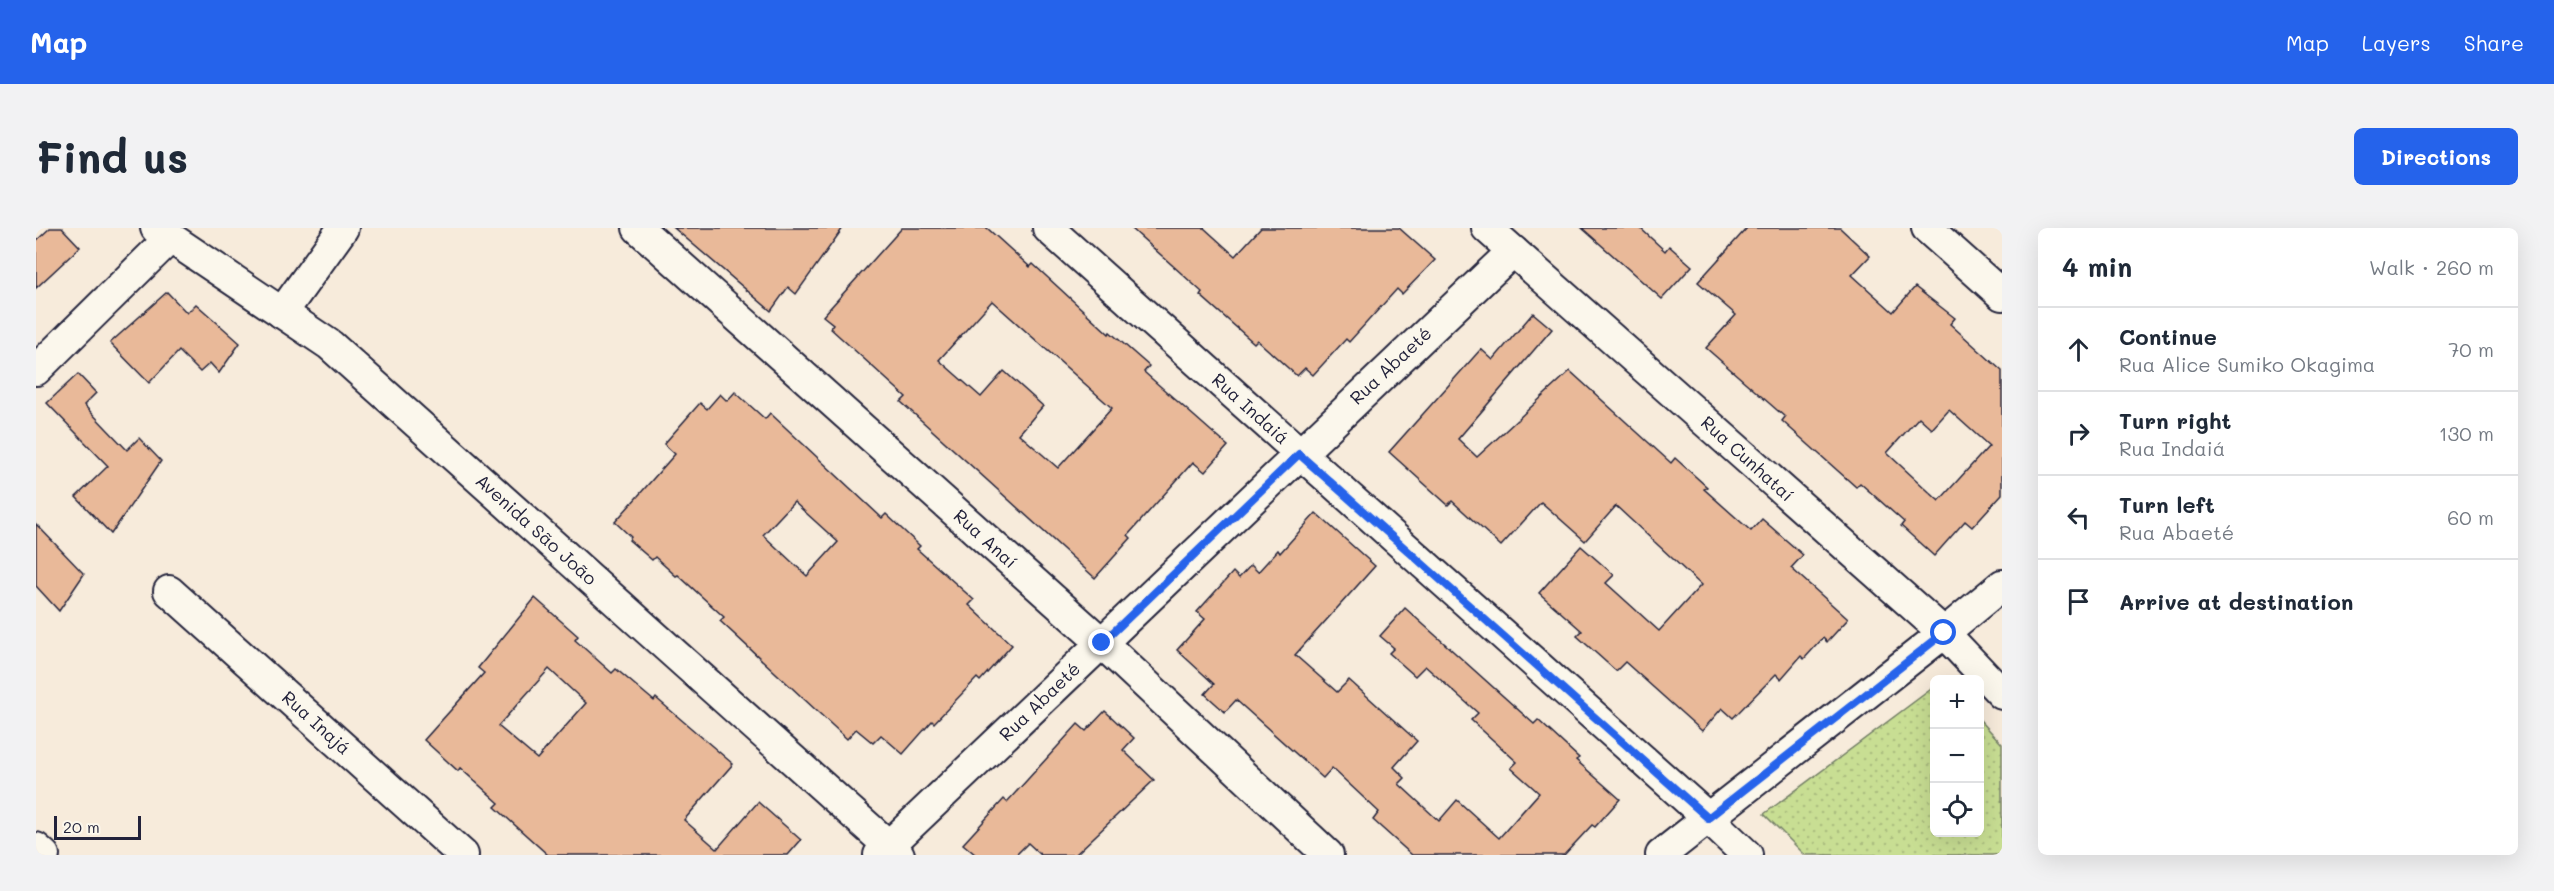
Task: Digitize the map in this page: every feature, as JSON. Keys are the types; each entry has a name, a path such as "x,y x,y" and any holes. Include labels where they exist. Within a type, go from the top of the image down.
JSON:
{"street":[{"path":"282,313 343,228"},
{"name":"Rua Anaí","path":"638,228 1102,643 1328,855"},
{"name":"Rua Indaiá","path":"1048,228 1747,855"},
{"name":"Rua Cunhataí","path":"1487,228 1944,633 2002,694"},
{"path":"1927,228 2002,295"},
{"path":"36,370 163,233"},
{"name":"Avenida São João","path":"163,233 330,345 889,852"},
{"name":"Rua Abaeté","path":"889,852 1102,643 1513,251"},
{"path":"1661,855 2002,585"},
{"name":"Rua Inajá","path":"169,591 463,855"},
{"path":"36,848 44,855"}],"green space":[{"path":"1930,690 1930,837 1984,837 1984,724 2002,744 2002,855 1805,855 1764,814"}],"building":[{"path":"50,228 62,228 80,247 36,288 36,241"},
{"path":"674,228 843,228 796,294 788,287 771,311"},
{"path":"902,228 987,228 1030,267 1033,264 1109,334 1110,332 1149,366 1144,372 1228,446 1205,472 1193,462 1128,535 1131,538 1095,578 901,402 906,397 830,328 833,324 823,316","holes":["992,301 1112,408 1058,468 1019,434 1043,406 1004,371 981,397 939,360"]},
{"path":"1131,228 1204,228 1235,256 1261,228 1399,228 1435,260 1402,294 1397,289 1349,342 1346,339 1313,375 1305,368 1297,376 1257,340 1254,343 1200,295 1202,292"},
{"path":"1582,228 1640,228 1665,251 1669,246 1692,266 1662,299"},
{"path":"1747,228 1840,228 1870,256 1852,275 1893,312 1915,287 1955,318 1950,324 2002,371 2002,494 1972,527 1965,521 1934,556 1901,526 1904,522 1860,483 1856,487 1782,421 1785,417 1706,348 1736,315 1698,282","holes":["1949,410 1989,446 1939,501 1887,453 1919,417 1932,429"]},
{"path":"167,292 187,313 196,304 240,343 219,373 210,363 200,372 179,351 149,383 110,343"},
{"path":"1533,313 1552,329 1458,439 1477,457 1570,371 1671,463 1675,458 1707,487 1704,489 1751,531 1762,519 1803,555 1791,568 1848,619 1827,642 1823,638 1804,659 1801,656 1781,679 1776,674 1733,718 1722,708 1702,731 1625,662 1616,671 1577,636 1582,631 1539,593 1581,546 1614,575 1606,583 1659,631 1701,585 1616,506 1585,541 1541,502 1501,546 1452,501 1448,505 1389,452 1481,349 1493,360"},
{"path":"78,374 96,393 84,405 127,450 139,438 161,461 111,534 76,497 108,466 47,403"},
{"path":"735,392 765,419 770,413 882,518 886,514 920,546 917,549 974,600 969,605 1012,645 980,681 977,678 934,723 932,721 903,754 881,735 873,743 856,729 847,739 720,621 724,617 678,575 676,576 655,557 652,560 629,540 631,537 615,522 675,454 664,444 700,403 707,409 720,394 727,401","holes":["794,502 838,542 807,576 763,535"]},
{"path":"1316,513 1375,566 1295,655 1337,692 1349,680 1417,741 1394,767 1405,778 1399,784 1439,821 1457,800 1499,838 1539,793 1511,768 1517,762 1471,720 1478,713 1425,666 1415,676 1389,653 1394,648 1380,636 1405,608 1534,724 1538,720 1579,758 1576,760 1620,799 1595,827 1592,825 1564,855 1412,855 1373,820 1379,812 1332,768 1323,778 1236,700 1225,712 1205,694 1214,684 1177,650 1205,619 1197,612 1233,572 1239,578 1251,565 1258,572 1278,550 1280,553"},
{"path":"36,524 84,574 59,611 36,586"},
{"path":"535,598 578,636 575,640 612,673 616,669 654,701 656,698 733,764 684,820 717,849 758,802 801,840 788,855 548,855 495,807 499,803 460,768 458,771 424,740 484,673 478,668","holes":["549,669 586,703 537,759 498,726"]},
{"path":"1105,711 1134,738 1123,750 1154,780 1075,855 1041,855 1028,843 1016,855 976,855 963,844 1004,799 1007,802 1078,724 1086,731"}],"route":[{"path":"1102,643 1299,454 1708,818 1944,633"}]}
